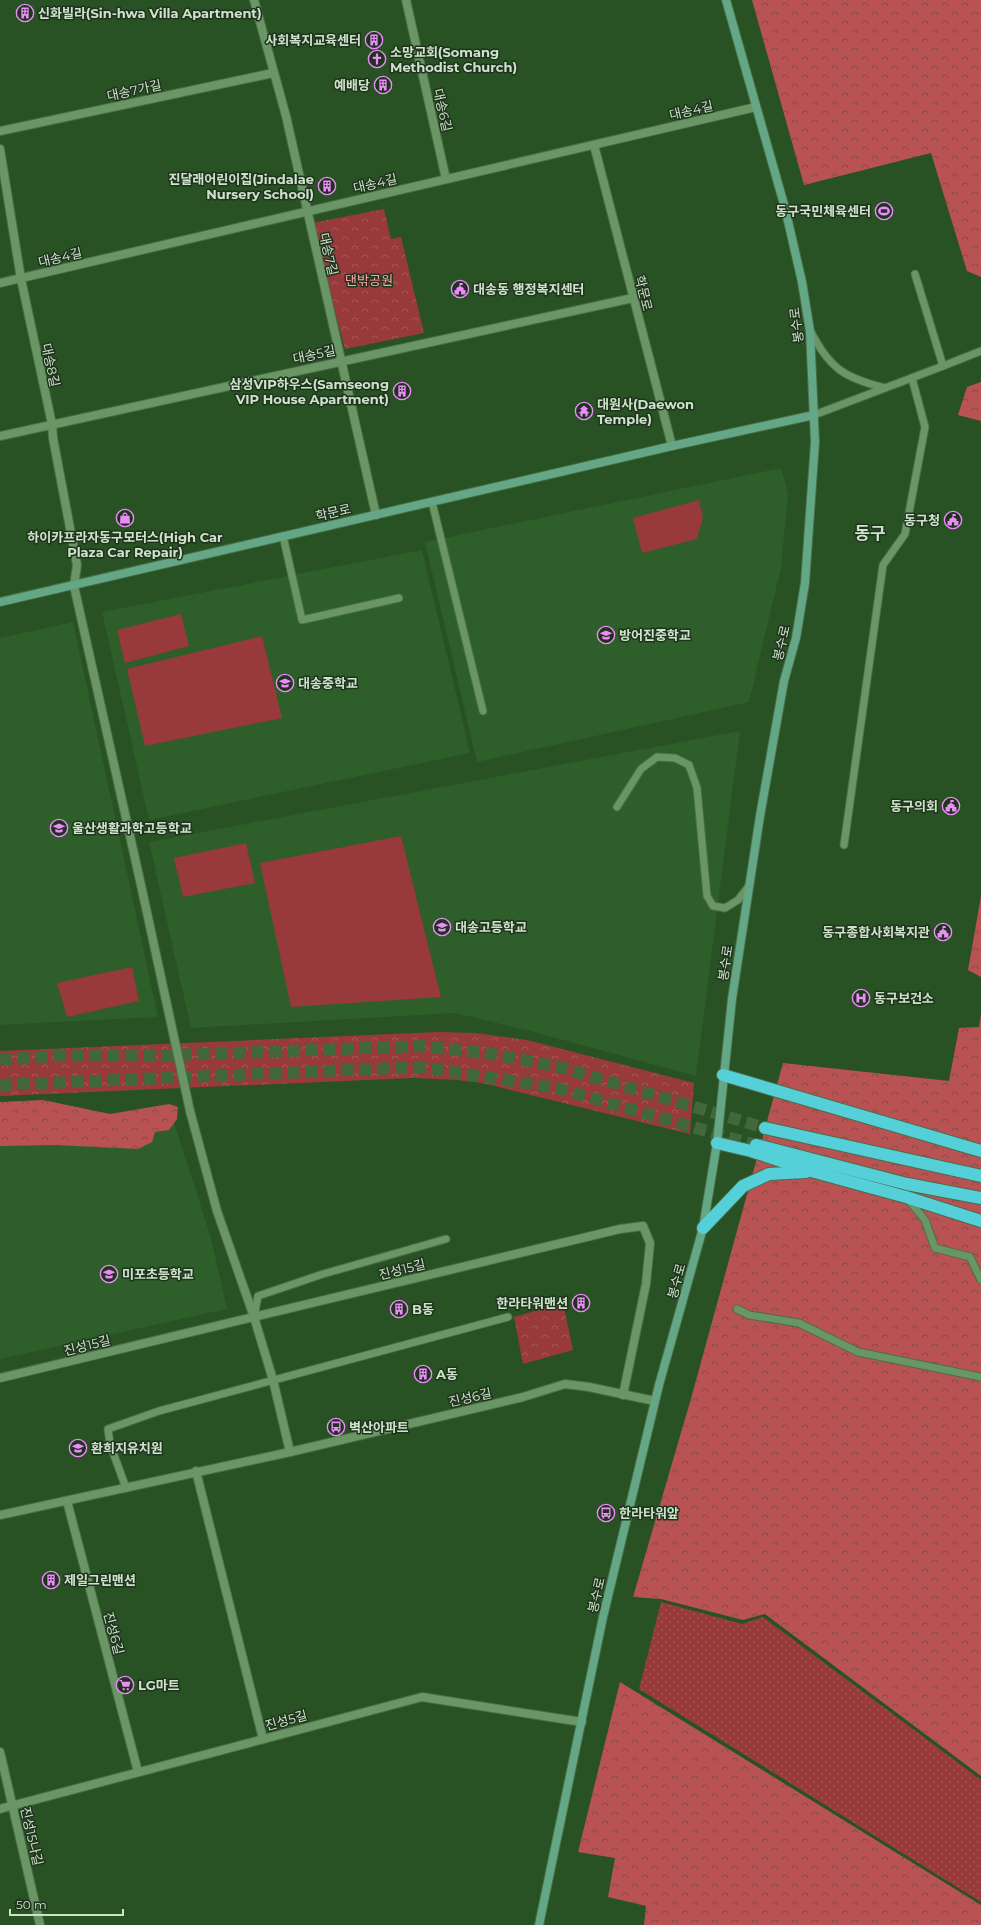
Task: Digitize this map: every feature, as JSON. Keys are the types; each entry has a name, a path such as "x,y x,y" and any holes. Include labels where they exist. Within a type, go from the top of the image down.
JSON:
{"highway":[{"path":"723,1075 981,1151"},
{"path":"766,1128 981,1176"},
{"path":"716,1143 751,1151 814,1172 906,1197 981,1220"},
{"path":"755,1145 907,1184 981,1198"},
{"path":"703,1228 742,1186 769,1174 814,1172"}],"main road":[{"name":"봉수로","path":"539,1925 603,1617 655,1401 703,1228 716,1143 732,999 749,886 784,681 796,638 805,583 815,442 810,331 802,282 785,208 726,0"},
{"name":"학문로","path":"0,602 672,446 814,415"}],"street":[{"name":"대송7길","path":"254,0 286,116 306,212 376,515"},
{"name":"대송6길","path":"406,0 446,179"},
{"name":"대송7가길","path":"0,131 274,73"},
{"name":"대송4길","path":"0,284 756,107"},
{"name":"학문로","path":"594,145 672,446"},
{"name":"대송8길","path":"0,149 21,279 52,424 53,438 77,565 74,586"},
{"name":"대송5길","path":"0,436 341,360 633,298"},
{"path":"74,586 142,885 190,1111 216,1211 254,1317 273,1380 290,1452"},
{"name":"진성15길","path":"0,1378 620,1229 643,1226 650,1243 646,1284 623,1394"},
{"name":"진성6길","path":"0,1515 126,1488 196,1471 290,1452 523,1397 565,1384 589,1387 655,1401"},
{"path":"196,1471 264,1739"},
{"name":"진성6길","path":"67,1501 138,1772"},
{"name":"진성5길","path":"0,1809 422,1697 582,1722"},
{"name":"진성15나길","path":"0,1752 40,1925"}],"lane":[{"path":"915,274 943,366"},
{"path":"810,331 828,361 838,369 852,378 885,388"},
{"path":"814,415 981,352"},
{"path":"844,845 883,565 905,534 925,427 912,378"},
{"path":"432,502 483,711"},
{"path":"283,536 302,620 399,598"},
{"path":"617,807 641,769 657,757 675,758 689,765 697,788 707,896 713,906 726,908 738,900 749,886"},
{"path":"906,1197 924,1220 935,1248 970,1257 981,1280"},
{"path":"254,1317 258,1296 323,1274 446,1239"},
{"path":"737,1309 749,1315 799,1323 858,1352 981,1377"},
{"path":"126,1488 110,1444 108,1429 159,1411 508,1317"}],"shaded area":[{"name":"방어진중학교","path":"781,468 788,494 781,568 749,702 477,762 425,542"},
{"name":"대송중학교","path":"422,550 470,753 149,820 102,612"},
{"name":"울산생활과학고등학교","path":"73,622 158,1017 0,1025 0,638"},
{"name":"대송고등학교","path":"740,731 696,1076 530,1031 455,1013 191,1028 149,842"},
{"name":"미포초등학교","path":"174,1122 211,1238 227,1309 0,1359 0,1138"}],"green space":[{"path":"752,0 981,0 981,277 967,271 931,153 804,185"},
{"name":"댄밖공원","path":"384,209 391,239 401,237 424,333 345,349 312,223"},
{"path":"981,382 981,421 958,415 967,387"},
{"path":"699,500 703,517 697,539 642,553 633,518"},
{"path":"181,614 189,646 125,663 117,630"},
{"path":"262,636 282,718 145,746 127,669"},
{"path":"401,836 441,997 291,1007 260,863"},
{"path":"246,843 255,883 183,897 174,858"},
{"path":"981,896 981,977 968,970"},
{"path":"132,967 139,1001 67,1017 57,983"},
{"path":"981,1014 981,1776 765,1614 743,1620 661,1599 633,1597 692,1395 783,1063 949,1081 959,1028 979,1027"},
{"path":"438,1032 476,1033 527,1040 694,1083 690,1134 482,1083 457,1080 413,1078 0,1096 0,1051"},
{"path":"43,1100 110,1114 169,1104 178,1107 177,1119 169,1130 155,1132 152,1142 138,1149 56,1145 0,1146 0,1102"},
{"path":"563,1303 573,1350 523,1364 514,1317"},
{"path":"661,1602 742,1624 763,1617 981,1780 981,1902 639,1689"},
{"path":"620,1682 981,1905 981,1925 644,1925 646,1906 608,1897 615,1858 578,1852"}],"tunnel":[{"path":"0,1060 55,1056 176,1055 421,1046 492,1054 560,1067 765,1128"},
{"path":"0,1085 420,1067 557,1088 755,1145"}],"place":[{"name":"신화빌라(Sin-hwa Villa Apartment)","path":"25,13"},
{"name":"사회복지교육센터","path":"374,40"},
{"name":"소망교회(Somang Methodist Church)","path":"377,59"},
{"name":"예배당","path":"383,85"},
{"name":"진달래어린이집(Jindalae Nursery School)","path":"327,186"},
{"name":"동구국민체육센터","path":"884,211"},
{"name":"대송동 행정복지센터","path":"460,289"},
{"name":"삼성VIP하우스(Samseong VIP House Apartment)","path":"402,391"},
{"name":"대원사(Daewon Temple)","path":"584,411"},
{"name":"하이카프라자동구모터스(High Car Plaza Car Repair)","path":"125,518"},
{"name":"동구청","path":"953,520"},
{"name":"방어진중학교","path":"606,635"},
{"name":"대송중학교","path":"285,683"},
{"name":"동구의회","path":"951,806"},
{"name":"울산생활과학고등학교","path":"59,828"},
{"name":"대송고등학교","path":"442,927"},
{"name":"동구종합사회복지관","path":"943,932"},
{"name":"동구보건소","path":"861,998"},
{"name":"미포초등학교","path":"109,1274"},
{"name":"한라타워맨션","path":"581,1303"},
{"name":"B동","path":"399,1309"},
{"name":"A동","path":"423,1374"},
{"name":"벽산아파트","path":"336,1427"},
{"name":"환희지유치원","path":"78,1448"},
{"name":"한라타워앞","path":"606,1513"},
{"name":"제일그린맨션","path":"51,1580"},
{"name":"LG마트","path":"125,1685"}],"district":[{"name":"동구","path":"870,533"}]}
